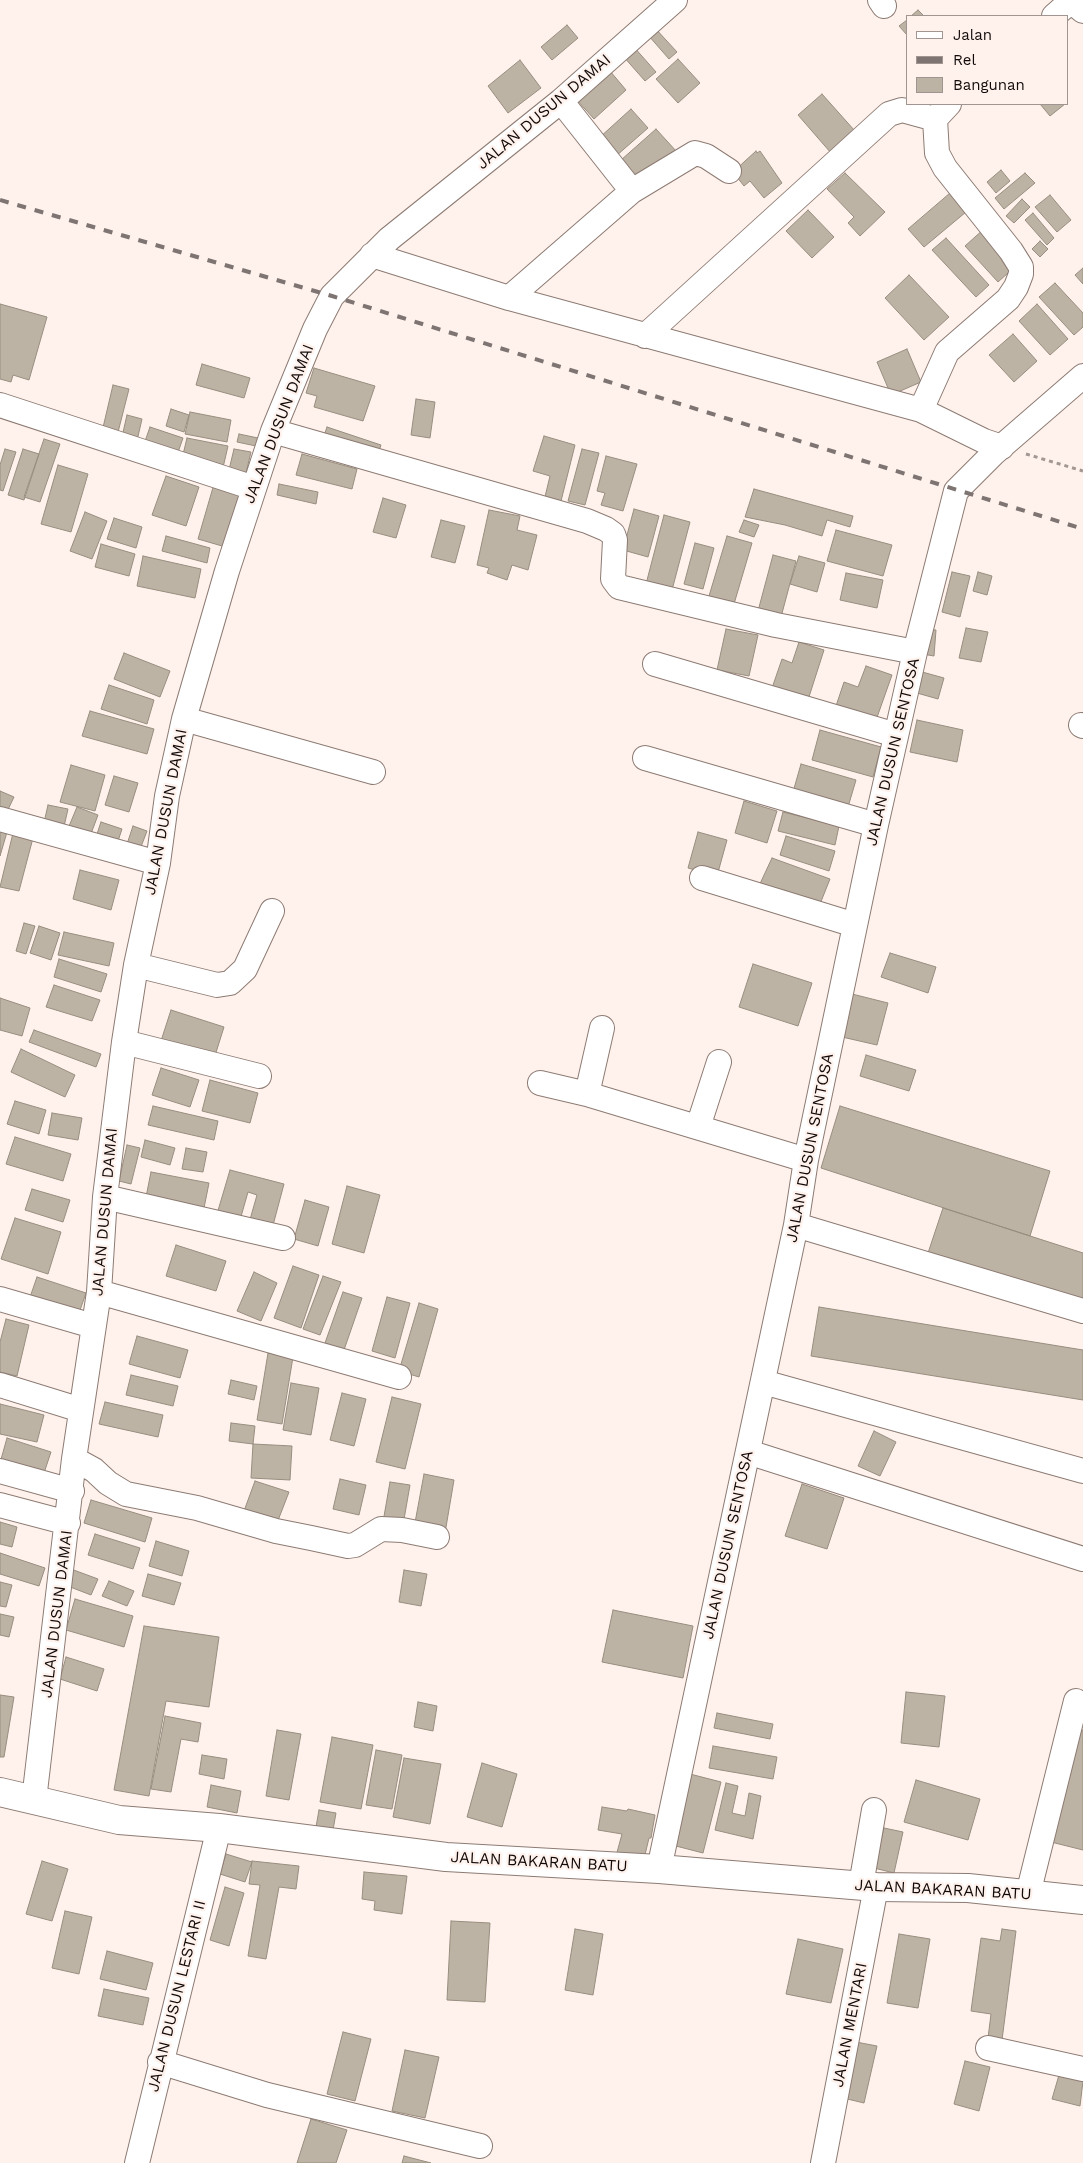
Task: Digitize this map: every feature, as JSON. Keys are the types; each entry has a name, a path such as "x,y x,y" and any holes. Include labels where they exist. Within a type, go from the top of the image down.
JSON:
{"highway":[{"name":"JALAN BAKARAN BATU","path":"0,1792 119,1820 219,1828 446,1857 659,1869 869,1886 968,1888 1083,1900"}],"street":[{"name":"JALAN DUSUN DAMAI","path":"34,1800 72,1491 74,1459 99,1292 105,1197 124,1042 136,965 158,863 167,796 184,718 227,571 273,431 315,329 332,296 390,238 561,101 665,3"},
{"path":"561,101 632,191"},
{"path":"646,336 889,114 902,110 942,111 937,153 945,168 1011,251 1021,267 1021,274 1016,288 1008,299 947,352 921,410"},
{"path":"509,298 632,191 695,153 706,156 729,171"},
{"path":"372,255 509,298 921,410 984,441 1002,447"},
{"name":"JALAN DUSUN SENTOSA","path":"659,1869 796,1225 806,1160 876,825 915,652 956,491 1002,447 1083,376"},
{"path":"0,405 254,488"},
{"path":"273,431 587,521 606,529 613,534 615,540 612,579 619,587 776,625 915,652"},
{"path":"655,664 896,735"},
{"path":"184,718 373,772"},
{"path":"645,758 876,825"},
{"path":"0,819 158,863"},
{"path":"702,878 855,925"},
{"path":"136,965 217,984 230,983 245,969 272,911"},
{"path":"587,1094 602,1028"},
{"path":"124,1042 259,1076"},
{"path":"698,1127 719,1062"},
{"path":"540,1083 587,1094 806,1160"},
{"path":"105,1197 283,1238"},
{"path":"796,1225 1083,1310"},
{"path":"99,1292 399,1377"},
{"path":"0,1299 93,1326"},
{"path":"763,1382 1083,1471"},
{"path":"0,1385 81,1410"},
{"path":"748,1452 1083,1559"},
{"path":"74,1459 94,1470 108,1483 126,1494 197,1508 302,1536 348,1546 355,1545 381,1530 402,1530 437,1537"},
{"path":"0,1471 72,1491"},
{"path":"0,1505 68,1523"},
{"path":"1028,1894 1076,1701"},
{"name":"JALAN MENTARI","path":"823,2163 869,1886 874,1810"},
{"name":"JALAN DUSUN LESTARI II","path":"137,2163 160,2062 219,1828"},
{"path":"988,2048 1083,2070"},
{"path":"160,2062 267,2095 480,2146"}],"path":[{"path":"1002,447 1083,471"}],"building":[{"path":"918,10 923,15 912,15"},
{"path":"906,21 906,34 899,26"},
{"path":"567,25 578,38 552,60 541,47"},
{"path":"655,28 677,52 669,59 648,35"},
{"path":"633,46 656,72 645,81 623,56"},
{"path":"678,59 700,83 678,103 656,79"},
{"path":"520,60 541,88 508,113 488,86"},
{"path":"610,71 626,90 594,119 577,100"},
{"path":"822,94 855,131 831,153 798,115"},
{"path":"1041,105 1064,105 1050,116"},
{"path":"631,109 648,128 616,156 599,138"},
{"path":"656,129 677,152 663,164 659,160 638,178 621,160"},
{"path":"756,151 757,153 760,151 782,183 764,198 750,181 744,186 733,172"},
{"path":"1001,170 1010,181 996,193 987,182"},
{"path":"845,173 885,212 860,236 848,223 854,217 827,189"},
{"path":"1025,173 1035,183 1004,209 995,198"},
{"path":"950,193 966,212 924,247 908,229"},
{"path":"1050,195 1071,220 1057,232 1035,207"},
{"path":"1022,199 1030,207 1014,223 1006,216"},
{"path":"808,210 834,237 812,258 786,231"},
{"path":"1033,213 1054,238 1047,245 1025,220"},
{"path":"985,228 1018,264 998,282 965,246"},
{"path":"946,238 989,285 976,297 932,250"},
{"path":"1040,241 1048,249 1040,257 1032,249"},
{"path":"1083,268 1083,284 1075,275"},
{"path":"909,275 949,317 924,340 885,298"},
{"path":"1055,283 1083,313 1083,327 1074,335 1039,297"},
{"path":"0,304 47,317 29,380 13,375 11,382 0,379"},
{"path":"1037,304 1068,339 1050,355 1019,321"},
{"path":"1013,334 1037,361 1014,382 989,355"},
{"path":"907,349 921,382 891,395 877,362"},
{"path":"202,364 250,378 244,398 196,385"},
{"path":"314,368 375,386 363,421 314,407 317,396 306,393"},
{"path":"113,385 129,389 116,440 101,436"},
{"path":"416,399 435,402 430,438 411,435"},
{"path":"171,409 189,415 184,432 166,426"},
{"path":"190,412 231,420 227,442 185,434"},
{"path":"127,415 142,419 136,445 121,441"},
{"path":"150,427 183,438 176,458 143,447"},
{"path":"327,427 381,445 377,457 323,439"},
{"path":"239,434 258,438 256,446 237,442"},
{"path":"544,436 575,445 559,509 543,505 550,476 533,471"},
{"path":"187,438 228,446 222,472 181,463"},
{"path":"44,439 60,444 40,502 24,497"},
{"path":"5,449 16,452 3,491 0,490 0,465"},
{"path":"23,449 39,454 24,500 8,495"},
{"path":"234,449 251,452 245,477 228,474"},
{"path":"582,449 599,453 585,505 568,501"},
{"path":"302,454 357,469 352,489 296,475"},
{"path":"606,456 637,464 623,511 601,505 605,493 597,491"},
{"path":"58,465 88,474 71,532 41,524"},
{"path":"166,476 199,487 186,526 152,515"},
{"path":"214,484 245,493 229,548 198,539"},
{"path":"279,484 318,492 316,504 277,495"},
{"path":"754,489 853,516 850,527 827,520 822,536 785,525 745,517"},
{"path":"383,498 406,505 396,538 373,532"},
{"path":"634,509 659,516 648,557 623,550"},
{"path":"489,510 520,516 517,530 537,535 528,570 512,565 507,580 487,573 489,568 477,565"},
{"path":"85,512 107,521 92,559 70,551"},
{"path":"664,515 690,522 672,590 646,584"},
{"path":"114,518 142,527 136,548 107,539"},
{"path":"441,520 465,526 455,563 431,557"},
{"path":"744,520 759,525 754,537 739,532"},
{"path":"836,530 892,545 883,576 827,561"},
{"path":"166,536 210,548 207,563 162,551"},
{"path":"727,536 752,543 734,604 709,596"},
{"path":"695,543 714,548 703,589 684,584"},
{"path":"101,544 135,554 129,576 95,567"},
{"path":"773,555 796,561 781,617 758,611"},
{"path":"143,556 201,569 195,598 137,586"},
{"path":"799,556 825,563 817,592 790,584"},
{"path":"952,572 970,576 960,617 942,612"},
{"path":"978,572 992,576 987,595 973,591"},
{"path":"846,573 883,580 877,608 840,600"},
{"path":"966,628 988,632 981,662 959,658"},
{"path":"726,629 758,635 749,676 717,670"},
{"path":"925,629 936,630 934,656 922,654"},
{"path":"799,642 824,650 807,703 771,691 782,659 792,663"},
{"path":"124,653 170,671 160,697 114,679"},
{"path":"866,666 892,675 875,723 835,709 844,682 858,687"},
{"path":"915,670 944,678 938,699 910,691"},
{"path":"109,685 154,700 147,724 101,709"},
{"path":"90,711 154,729 147,754 82,736"},
{"path":"917,720 963,730 957,762 910,752"},
{"path":"820,730 881,747 873,777 812,760"},
{"path":"801,764 856,780 848,807 793,792"},
{"path":"71,765 105,775 95,811 60,802"},
{"path":"114,776 138,783 129,812 105,805"},
{"path":"0,791 14,797 3,820 0,818"},
{"path":"744,801 777,811 767,843 735,833"},
{"path":"48,805 68,809 63,831 43,827"},
{"path":"77,807 98,815 89,839 67,831"},
{"path":"783,812 839,826 835,845 778,831"},
{"path":"101,822 122,829 115,850 94,843"},
{"path":"133,826 147,831 139,852 126,847"},
{"path":"0,830 7,832 0,856"},
{"path":"698,832 727,840 717,876 688,868"},
{"path":"13,833 33,838 19,891 0,887"},
{"path":"786,836 835,851 829,871 780,855"},
{"path":"772,858 830,879 820,904 784,890 781,898 758,888"},
{"path":"80,870 119,880 111,910 73,899"},
{"path":"24,923 35,926 26,954 16,951"},
{"path":"39,926 60,933 51,960 30,953"},
{"path":"64,932 114,943 109,966 58,955"},
{"path":"890,953 936,967 928,993 881,977"},
{"path":"59,959 107,974 101,992 54,977"},
{"path":"753,964 812,983 798,1026 739,1007"},
{"path":"54,985 100,1000 92,1021 46,1007"},
{"path":"852,994 888,1003 877,1045 842,1037"},
{"path":"0,998 30,1008 22,1036 0,1030"},
{"path":"171,1010 224,1027 213,1062 160,1044"},
{"path":"34,1030 101,1054 96,1067 29,1042"},
{"path":"21,1049 75,1075 65,1097 11,1072"},
{"path":"866,1055 916,1070 909,1091 860,1076"},
{"path":"161,1068 199,1080 190,1107 152,1095"},
{"path":"210,1080 258,1093 250,1123 202,1111"},
{"path":"15,1101 46,1110 39,1134 7,1124"},
{"path":"153,1106 218,1121 214,1140 148,1125"},
{"path":"840,1106 1050,1171 1030,1236 821,1168"},
{"path":"52,1113 82,1118 78,1140 48,1135"},
{"path":"15,1137 71,1154 63,1181 6,1164"},
{"path":"145,1140 175,1148 170,1165 141,1157"},
{"path":"127,1145 140,1148 131,1184 119,1181"},
{"path":"186,1148 207,1152 203,1172 182,1169"},
{"path":"230,1170 284,1184 272,1229 249,1223 257,1195 248,1192 240,1220 217,1214"},
{"path":"151,1172 209,1183 203,1213 145,1202"},
{"path":"347,1186 380,1195 364,1253 332,1244"},
{"path":"32,1189 70,1200 63,1222 25,1210"},
{"path":"305,1200 329,1207 318,1246 294,1239"},
{"path":"943,1208 1083,1253 1083,1307 926,1259"},
{"path":"15,1218 61,1232 48,1274 1,1259"},
{"path":"176,1245 226,1261 216,1291 166,1276"},
{"path":"293,1266 319,1275 301,1328 274,1318"},
{"path":"254,1272 277,1283 261,1321 237,1311"},
{"path":"323,1276 341,1282 320,1335 303,1329"},
{"path":"37,1277 86,1293 78,1316 29,1300"},
{"path":"343,1292 362,1298 344,1350 325,1343"},
{"path":"387,1297 410,1303 395,1358 372,1351"},
{"path":"419,1303 438,1309 419,1377 399,1371"},
{"path":"819,1307 1083,1350 1083,1400 811,1356"},
{"path":"6,1319 29,1325 17,1376 0,1372 0,1342"},
{"path":"137,1336 188,1350 180,1378 129,1364"},
{"path":"268,1353 293,1357 282,1424 257,1420"},
{"path":"131,1375 178,1386 173,1406 126,1395"},
{"path":"231,1380 257,1386 254,1400 228,1394"},
{"path":"291,1383 319,1388 311,1435 283,1430"},
{"path":"342,1393 366,1399 354,1446 330,1440"},
{"path":"392,1397 421,1404 405,1469 376,1462"},
{"path":"105,1402 163,1415 158,1437 99,1424"},
{"path":"0,1404 44,1415 37,1442 0,1434"},
{"path":"231,1423 255,1426 253,1444 229,1441"},
{"path":"874,1431 896,1442 880,1476 858,1466"},
{"path":"7,1438 51,1452 43,1476 0,1463"},
{"path":"253,1444 292,1446 290,1480 251,1478"},
{"path":"424,1474 454,1480 445,1533 414,1528"},
{"path":"340,1479 366,1485 359,1515 333,1509"},
{"path":"255,1481 289,1492 277,1523 244,1511"},
{"path":"390,1482 410,1485 403,1525 383,1522"},
{"path":"802,1484 844,1498 827,1549 785,1536"},
{"path":"91,1500 152,1518 145,1542 84,1523"},
{"path":"0,1522 17,1527 12,1547 0,1544"},
{"path":"95,1534 140,1548 133,1569 88,1555"},
{"path":"156,1541 189,1551 182,1576 149,1566"},
{"path":"0,1553 45,1568 39,1586 0,1574"},
{"path":"71,1569 98,1579 91,1595 65,1585"},
{"path":"404,1570 427,1574 421,1606 399,1602"},
{"path":"148,1574 181,1583 174,1605 142,1596"},
{"path":"109,1581 134,1591 127,1606 102,1596"},
{"path":"0,1582 12,1585 6,1607 0,1606"},
{"path":"75,1599 133,1616 124,1647 66,1630"},
{"path":"613,1610 693,1626 683,1678 602,1662"},
{"path":"0,1614 14,1617 9,1637 0,1635"},
{"path":"144,1626 219,1637 209,1707 166,1701 149,1796 114,1790"},
{"path":"66,1657 104,1669 97,1691 60,1679"},
{"path":"906,1692 945,1696 939,1747 901,1743"},
{"path":"0,1695 14,1697 4,1757 0,1757"},
{"path":"418,1702 437,1706 433,1731 414,1727"},
{"path":"717,1713 773,1724 770,1739 714,1728"},
{"path":"165,1716 201,1723 198,1742 181,1739 171,1792 151,1789"},
{"path":"1072,1727 1083,1730 1083,1850 1043,1840"},
{"path":"277,1730 301,1734 289,1800 266,1796"},
{"path":"332,1737 373,1745 361,1809 320,1802"},
{"path":"713,1746 777,1757 773,1779 709,1768"},
{"path":"376,1750 402,1755 392,1809 366,1805"},
{"path":"202,1755 227,1759 224,1779 199,1774"},
{"path":"404,1758 441,1764 430,1824 393,1817"},
{"path":"482,1763 517,1774 502,1827 467,1817"},
{"path":"690,1774 721,1782 703,1853 672,1845"},
{"path":"916,1780 980,1799 968,1840 904,1822"},
{"path":"726,1783 738,1786 732,1813 745,1816 749,1793 761,1796 753,1839 715,1830"},
{"path":"211,1785 241,1791 237,1813 207,1807"},
{"path":"602,1807 627,1811 628,1809 655,1815 651,1838 649,1838 643,1863 616,1856 622,1834 598,1830"},
{"path":"319,1810 336,1813 333,1830 316,1827"},
{"path":"884,1828 903,1832 894,1873 874,1868"},
{"path":"226,1854 252,1862 245,1882 220,1874"},
{"path":"42,1861 68,1869 52,1921 26,1914"},
{"path":"252,1861 299,1866 296,1889 279,1887 266,1959 248,1956 260,1885 249,1884"},
{"path":"364,1872 407,1876 402,1914 374,1910 375,1901 362,1899"},
{"path":"225,1887 244,1893 229,1946 210,1940"},
{"path":"65,1911 92,1917 79,1974 52,1968"},
{"path":"451,1921 490,1923 485,2002 447,2000"},
{"path":"575,1929 603,1934 593,1995 565,1990"},
{"path":"1002,1929 1016,1931 1002,2040 988,2038 991,2014 971,2011 981,1938 1000,1941"},
{"path":"899,1934 930,1939 918,2008 887,2003"},
{"path":"798,1939 843,1949 831,2003 786,1994"},
{"path":"107,1951 153,1963 146,1990 100,1979"},
{"path":"104,1989 149,1998 143,2025 98,2016"},
{"path":"343,2032 371,2039 355,2101 327,2094"},
{"path":"851,2041 877,2046 864,2103 839,2097"},
{"path":"405,2050 439,2057 425,2118 392,2111"},
{"path":"965,2061 990,2067 979,2111 954,2104"},
{"path":"1059,2075 1083,2081 1080,2106 1052,2099"},
{"path":"311,2119 347,2130 336,2163 297,2163"},
{"path":"404,2156 431,2163 402,2163"}],"railway":[{"path":"0,200 332,296 1083,529"}]}
